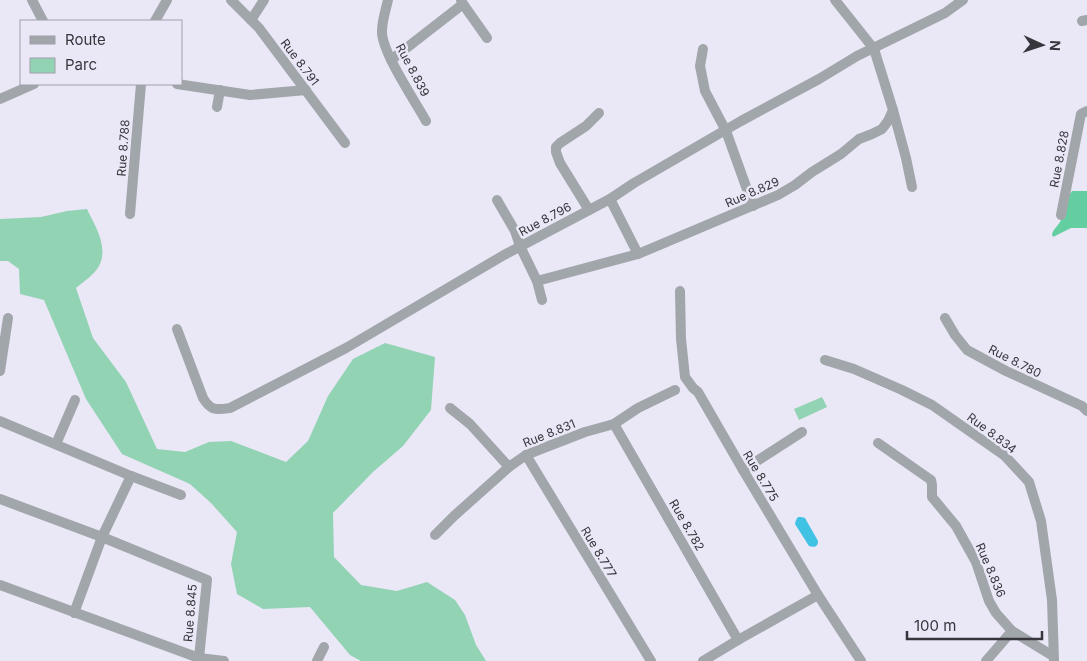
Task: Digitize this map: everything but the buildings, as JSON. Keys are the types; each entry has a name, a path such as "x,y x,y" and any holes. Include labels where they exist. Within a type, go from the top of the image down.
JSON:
{"street":[{"path":"32,0 42,20"},
{"path":"156,20 167,0"},
{"name":"Rue 8.791","path":"231,0 259,28 345,142"},
{"path":"251,20 264,0"},
{"name":"Rue 8.839","path":"388,0 382,31 386,47 391,60 426,121"},
{"path":"835,0 874,48 893,110 912,187"},
{"name":"Rue 8.796","path":"176,329 203,398 208,406 218,410 230,408 346,348 520,246 610,199 634,183 857,56 939,16 963,0"},
{"path":"391,60 462,2 487,38"},
{"path":"703,49 700,66 702,83 726,131 753,206"},
{"path":"0,99 32,85"},
{"name":"Rue 8.788","path":"130,214 141,85"},
{"path":"182,85 250,95 306,90"},
{"path":"217,107 220,90"},
{"name":"Rue 8.829","path":"537,281 638,254 778,196 841,154 859,139 882,129 893,110"},
{"name":"Rue 8.828","path":"1061,215 1081,114 1087,111"},
{"path":"589,210 560,163 556,148 560,143 586,126 599,113"},
{"path":"610,199 638,254"},
{"path":"497,200 515,231 537,281 542,300"},
{"name":"Rue 8.775","path":"680,291 681,339 685,378 698,392 742,470 818,595 861,661"},
{"path":"0,371 8,318"},
{"name":"Rue 8.780","path":"946,318 955,335 967,350 1006,371 1082,406 1087,411"},
{"name":"Rue 8.834","path":"825,360 854,369 932,405 1005,456 1029,482 1041,521 1052,600 1053,658"},
{"name":"Rue 8.831","path":"435,535 509,467 526,455 560,441 614,424 638,408 676,390"},
{"path":"56,444 75,400"},
{"path":"450,408 470,424 509,467"},
{"path":"0,421 181,495"},
{"name":"Rue 8.782","path":"614,424 738,640"},
{"path":"742,470 802,432"},
{"name":"Rue 8.836","path":"878,443 931,480 932,497 956,526 976,562 989,601 996,613 1012,631 1053,658"},
{"name":"Rue 8.777","path":"526,455 651,661"},
{"path":"74,612 102,537 131,476"},
{"name":"Rue 8.845","path":"0,500 102,537 207,580 198,658 0,585"},
{"path":"703,661 818,595"},
{"path":"986,661 1012,631"},
{"path":"317,661 324,647"},
{"path":"198,658 224,661"}],"green space":[{"path":"1072,191 1087,191 1087,228 1071,228 1053,237 1052,234 1061,220 1066,201"},
{"path":"87,209 100,237 102,259 94,272 76,288 93,338 126,382 157,449 185,452 209,442 231,441 286,462 308,441 328,396 353,359 385,343 435,357 431,410 403,446 373,472 333,513 334,557 361,585 397,591 427,582 455,600 465,615 476,645 486,661 361,661 350,655 310,607 263,609 237,594 231,564 237,532 211,503 190,484 122,454 86,399 44,300 20,294 19,269 8,261 0,261 0,219 41,217"},
{"path":"822,397 827,407 799,420 794,409"}],"water":[{"path":"798,517 805,518 818,541 816,546 809,546 795,524"}]}
